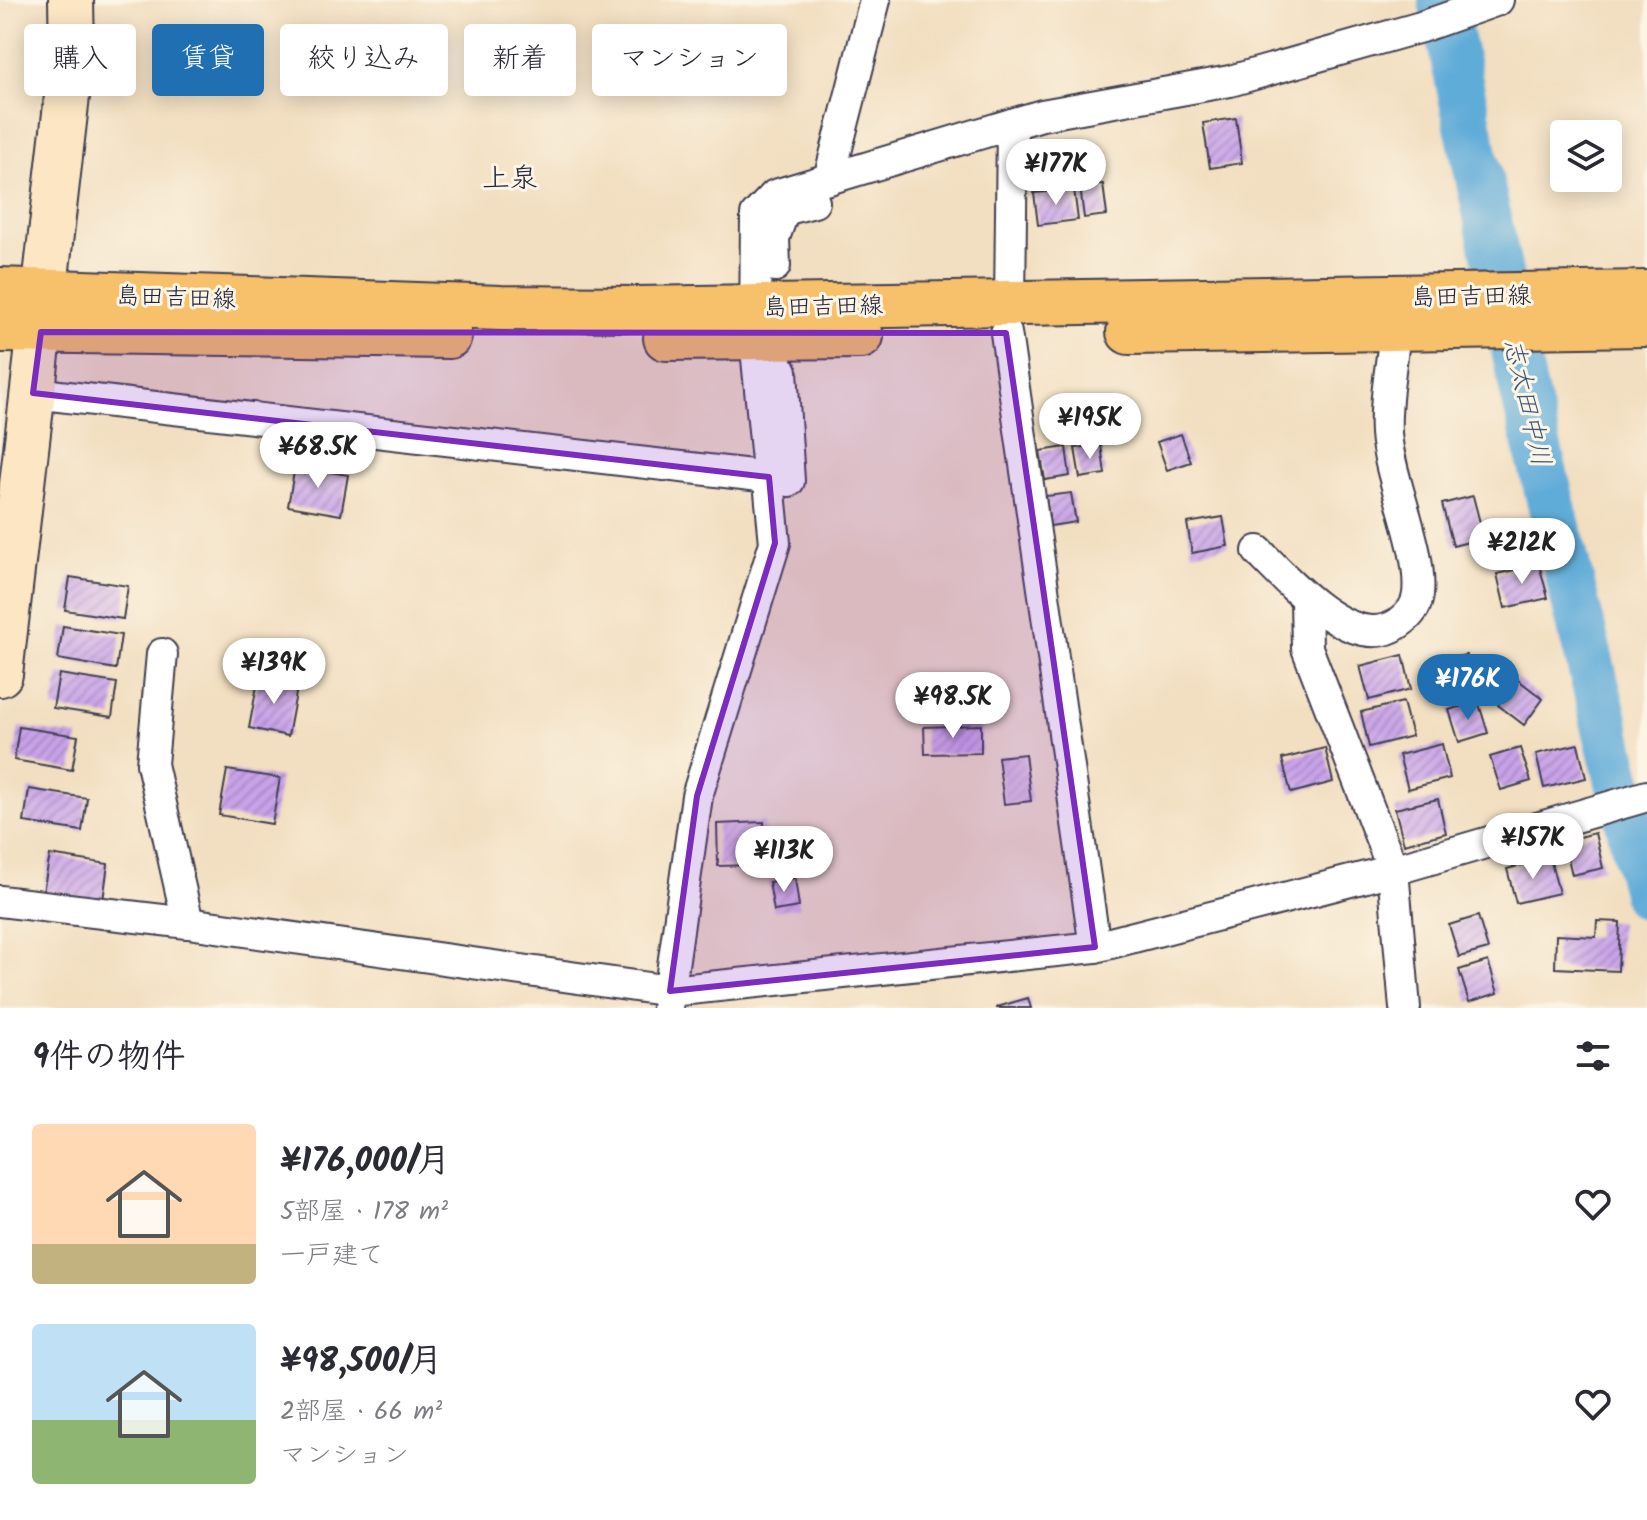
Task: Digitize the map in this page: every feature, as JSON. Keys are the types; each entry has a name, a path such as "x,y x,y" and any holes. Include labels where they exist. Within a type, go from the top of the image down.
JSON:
{"main road":[{"name":"島田吉田線","path":"0,290 29,318 764,339 1008,319 1550,310 1647,293"},
{"name":"島田吉田線","path":"1550,310 1647,324"},
{"name":"島田吉田線","path":"1008,319 1395,330 1463,313"}],"street":[{"path":"0,674 33,393 29,318 72,53 71,0"},
{"path":"829,179 875,0"},
{"path":"669,999 697,796 775,543 756,215 775,195 1042,115 1230,81 1421,27 1498,0"},
{"path":"1012,124 1008,319 1095,947"},
{"path":"775,266 774,238 784,210 919,173 918,152"},
{"path":"1258,551 1306,600 1332,618 1368,629 1393,628 1410,615 1418,595 1386,433 1395,330"},
{"path":"764,339 791,532 774,533"},
{"path":"33,393 769,477"},
{"path":"1306,600 1307,648 1393,870 1405,1008"},
{"path":"162,654 152,764 188,923"},
{"path":"0,901 188,923 669,999 1095,947 1393,870 1647,796"}],"highlighted area":[{"path":"41,332 1006,333 1095,947 670,991 697,796 775,543 769,477 33,393"}],"building":[{"path":"1236,118 1242,163 1210,168 1203,123"},
{"path":"1103,184 1107,215 1084,218 1080,186"},
{"path":"1074,189 1078,220 1038,225 1034,193"},
{"path":"1181,434 1191,462 1167,470 1157,442"},
{"path":"1101,445 1105,474 1080,478 1075,448"},
{"path":"1066,447 1070,476 1045,480 1040,451"},
{"path":"295,466 348,475 341,515 288,506"},
{"path":"1071,493 1076,522 1050,526 1046,496"},
{"path":"1473,496 1484,538 1453,546 1442,504"},
{"path":"1223,517 1228,546 1192,553 1187,523"},
{"path":"1539,564 1548,598 1505,608 1497,574"},
{"path":"70,577 128,586 123,619 65,610"},
{"path":"63,626 121,635 116,669 58,659"},
{"path":"1403,655 1411,689 1369,700 1360,666"},
{"path":"1466,655 1475,685 1445,694 1436,661"},
{"path":"59,674 117,683 112,717 53,708"},
{"path":"259,675 298,683 288,736 249,728"},
{"path":"1517,679 1543,699 1524,725 1498,705"},
{"path":"1478,701 1488,733 1459,742 1449,710"},
{"path":"1403,702 1412,736 1369,747 1361,712"},
{"path":"981,725 981,753 925,754 924,727"},
{"path":"19,727 78,736 72,770 14,760"},
{"path":"1442,744 1450,778 1408,789 1399,755"},
{"path":"1578,744 1586,778 1544,788 1536,754"},
{"path":"1325,748 1333,782 1291,793 1282,759"},
{"path":"1520,748 1531,781 1501,790 1490,757"},
{"path":"1025,754 1031,801 1004,804 998,757"},
{"path":"227,770 280,778 272,824 219,815"},
{"path":"29,789 87,798 82,831 24,822"},
{"path":"1438,799 1446,833 1404,844 1395,809"},
{"path":"764,822 765,842 793,842 794,864 718,866 717,824"},
{"path":"1595,833 1603,868 1572,875 1564,841"},
{"path":"50,855 108,864 103,901 43,892"},
{"path":"1550,858 1559,893 1516,903 1507,869"},
{"path":"795,878 799,907 774,911 769,882"},
{"path":"1478,916 1488,949 1459,957 1449,925"},
{"path":"1597,921 1620,922 1618,971 1555,968 1556,935 1596,937"},
{"path":"1488,961 1498,993 1469,1002 1459,970"},
{"path":"1028,998 1031,1008 997,1008 997,1007"}],"waterway":[{"name":"志太田中川","path":"1442,0 1523,388 1647,896"}],"district":[{"name":"上泉","path":"510,177"}]}
